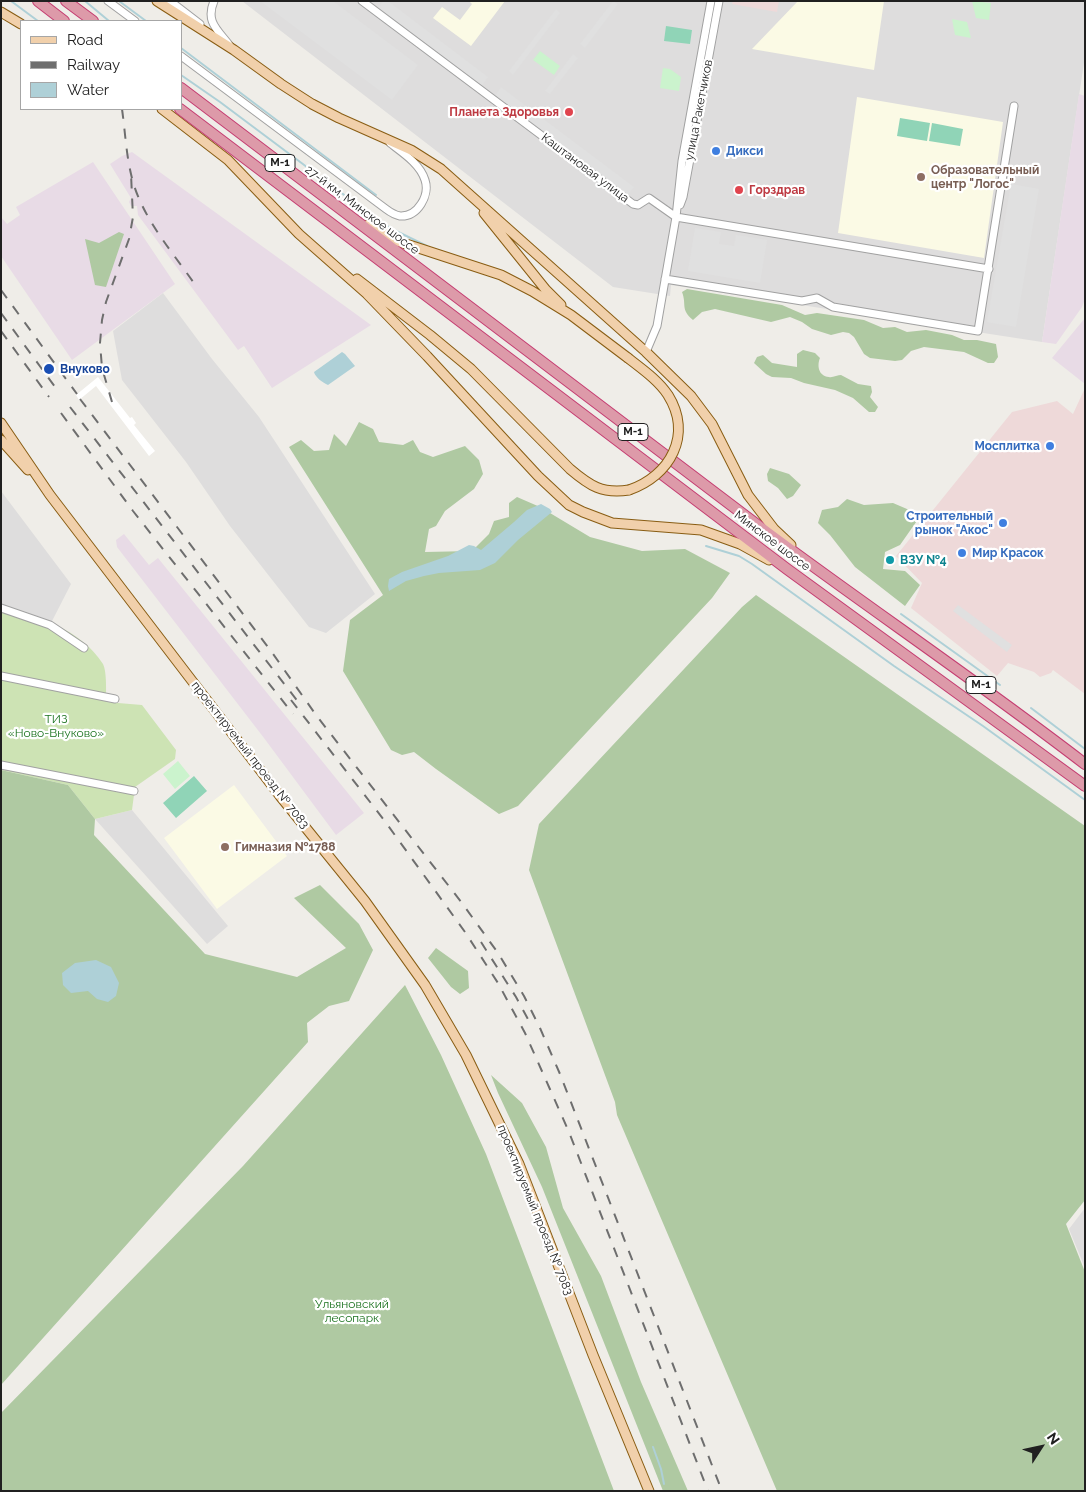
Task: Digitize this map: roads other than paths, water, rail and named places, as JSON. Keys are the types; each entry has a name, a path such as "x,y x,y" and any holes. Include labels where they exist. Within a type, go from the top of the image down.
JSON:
{"highway":[{"path":"38,1 63,20"},
{"path":"66,1 92,20"},
{"name":"27-й км, Минское шоссе","path":"182,89 456,298"},
{"name":"М-1","path":"181,110 194,119"},
{"name":"Минское шоссе","path":"194,119 787,569 1085,786"},
{"name":"Минское шоссе","path":"456,298 810,564 995,696 1085,764"}],"main road":[{"path":"157,1 234,50 280,84 312,104 411,150 441,169 682,386 712,424 748,495 774,529 810,564"},
{"path":"1,12 20,23"},
{"path":"163,110 228,160 290,225 333,262 407,334 538,476 569,505 612,523 701,530 740,544 787,569"},
{"path":"194,119 238,161 290,225"},
{"path":"459,185 546,290 571,316"},
{"path":"333,262 372,289 471,370 584,481 607,491 629,490 652,480 661,472 674,452 678,428 677,416 667,394 659,384 628,358 571,316 532,291 501,275 397,242 335,206"},
{"name":"проектируемый проезд № 7083","path":"1,422 47,491 221,719 366,901 425,984 466,1055 519,1164 593,1355 649,1491"},
{"name":"проектируемый проезд № 7083","path":"1,440 47,491"}],"street":[{"path":"108,1 133,20"},
{"path":"170,1 234,50"},
{"path":"214,1 210,14 212,24 234,50"},
{"name":"Каштановая улица","path":"362,1 633,204 638,205 649,198 676,217 989,269"},
{"name":"улица Ракетчиков","path":"646,352 657,326 676,217 682,161 711,1"},
{"name":"улица Ракетчиков","path":"676,217 683,197 720,1"},
{"path":"182,57 386,209 401,216 409,214 422,203 426,196 425,179 410,159 380,135"},
{"path":"665,279 802,302 817,298 833,307 978,331 1014,106"},
{"path":"1,608 50,625 84,648"},
{"path":"1,676 115,698"},
{"path":"1,765 134,792"}],"water":[{"path":"342,352 355,366 328,385 324,383 314,372"},
{"path":"541,504 552,512 518,540 495,563 480,570 424,576 406,581 389,591 389,579 402,572 448,556 469,545 481,550 527,510"},
{"path":"96,960 111,967 119,983 116,996 108,1002 97,999 88,991 71,993 63,985 62,973 75,963"}],"waterway":[{"path":"11,1 37,20"},
{"path":"85,1 108,20"},
{"path":"119,1 145,20"},
{"path":"182,49 376,195"},
{"path":"182,76 375,218 392,229 427,246"},
{"path":"706,546 739,556 752,564 1085,800"},
{"path":"901,614 1000,685"},
{"path":"1031,708 1085,749"},
{"path":"653,1447 664,1484"}],"railway":[{"path":"122,110 129,166 135,189 149,219 196,286"},
{"path":"112,402 102,368 100,343 106,302 129,239 133,217 131,174"},
{"path":"1,290 77,394"},
{"path":"1,313 58,391"},
{"path":"1,331 49,397"},
{"path":"80,399 271,651 316,715 462,903 498,953 524,996 560,1074 722,1491"},
{"path":"70,407 299,703"},
{"path":"61,413 133,511 293,714"},
{"path":"291,700 384,820 465,932 498,983 525,1033 569,1132 708,1491"},
{"path":"481,942 530,1023"}],"place":[{"name":"Планета Здоровья","path":"569,112"},
{"name":"Дикси","path":"716,151"},
{"name":"Образовательный центр \"Логос\"","path":"921,177"},
{"name":"Горздрав","path":"739,190"},
{"name":"Внуково","path":"49,369"},
{"name":"Мосплитка","path":"1050,446"},
{"name":"Строительный рынок \"Акос\"","path":"1003,523"},
{"name":"Мир Красок","path":"962,553"},
{"name":"ВЗУ №4","path":"890,560"},
{"name":"Гимназия №1788","path":"225,847"}],"park label":[{"name":"ТИЗ «Ново-Внуково»","path":"56,726"},
{"name":"Ульяновский лесопарк","path":"352,1311"}]}
